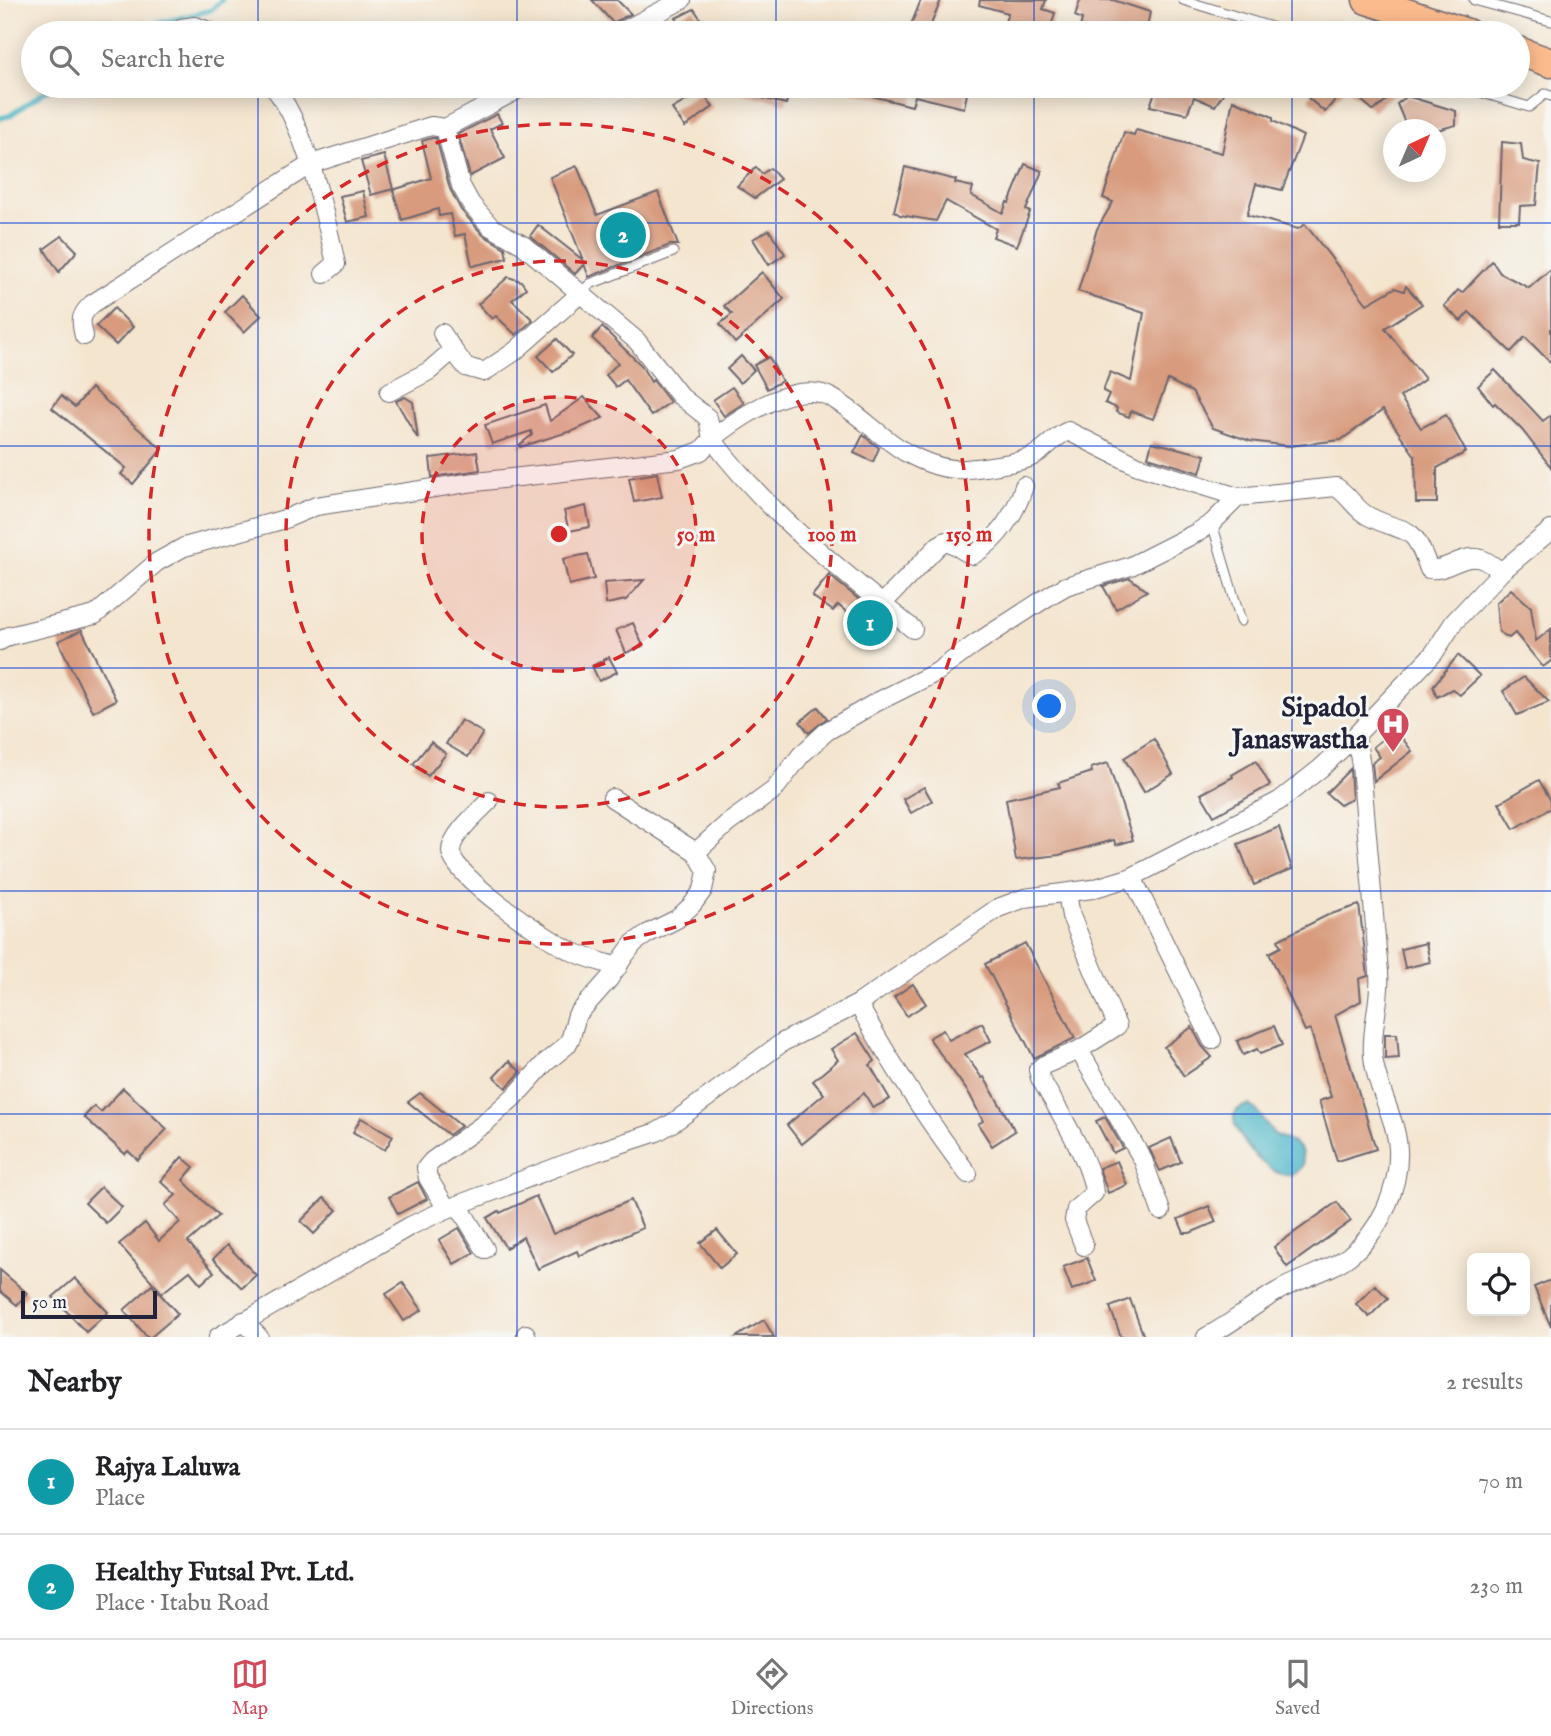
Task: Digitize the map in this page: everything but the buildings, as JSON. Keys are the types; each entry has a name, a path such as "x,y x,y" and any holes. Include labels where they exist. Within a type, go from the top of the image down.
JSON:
{"highway":[{"path":"1367,0 1412,11 1437,21"},
{"path":"1530,55 1551,63"}],"street":[{"path":"642,21 682,0"},
{"path":"280,98 310,164 336,264 324,274"},
{"path":"84,336 80,322 82,314 92,304 310,164 431,126 445,128 502,98"},
{"path":"445,128 461,186 471,204 491,227 523,245 637,341 680,396 708,418 712,439 751,488 780,517 913,629"},
{"path":"442,333 466,367 484,372 514,352 581,293"},
{"path":"389,392 429,371 453,350"},
{"path":"0,641 9,636 95,615 157,562 184,547 285,519 316,506 467,483 679,459 701,451 743,415 773,401 806,391 829,396 890,443 924,463 964,470 1030,458 1068,431 1138,466 1238,496 1336,487 1347,493 1366,515 1412,533 1420,542 1429,569 1436,570 1463,559 1480,559 1502,571"},
{"path":"881,604 946,541 954,543 965,553 973,555 980,551 1008,522 1018,507 1024,486"},
{"path":"696,852 727,824 774,790 801,755 827,731 875,703 937,673 975,644 1066,586 1131,566 1212,523 1238,496"},
{"path":"218,1337 370,1247 452,1207 596,1152 657,1132 783,1042 858,1004 999,908 1026,898 1092,889 1132,877 1279,801 1321,768 1356,735 1434,653 1454,622 1502,571 1551,530"},
{"path":"1206,1337 1228,1331 1277,1291 1329,1268 1350,1255 1374,1229 1389,1201 1397,1172 1398,1147 1373,1057 1373,1026 1379,988 1378,961 1356,735"},
{"path":"485,1249 428,1178 426,1168 485,1123 518,1093 545,1063 567,1045 577,1015 618,967 634,943 677,919 703,890 707,871 696,852 612,798"},
{"path":"489,801 454,840 451,851 455,863 482,890 549,939 592,959 618,967"},
{"path":"1132,877 1212,1040"},
{"path":"1067,893 1076,928 1117,1026 1079,1050 1038,1070 1093,1184 1094,1193 1076,1209 1074,1220 1084,1246"},
{"path":"858,1004 900,1078 932,1127 968,1174"},
{"path":"1079,1050 1138,1150 1161,1211"},
{"path":"243,1321 259,1337"}],"lane":[{"path":"1183,0 1251,21"},
{"path":"1474,0 1551,21"},
{"path":"1499,98 1529,107 1545,94 1551,96"},
{"path":"581,293 590,284 673,252"},
{"path":"1212,523 1241,621"}],"water":[{"path":"1249,1105 1257,1111 1274,1134 1295,1144 1301,1150 1303,1165 1294,1173 1283,1175 1272,1170 1250,1150 1242,1138 1234,1116 1238,1109"}],"waterway":[{"path":"168,21 211,10 222,0"},
{"path":"0,118 9,116 35,98"}],"place":[{"name":"Healthy Futsal Pvt. Ltd.","path":"623,235"},
{"name":"Rajya Laluwa","path":"870,623"},
{"name":"Sipadol Janaswastha","path":"1393,754"}]}
